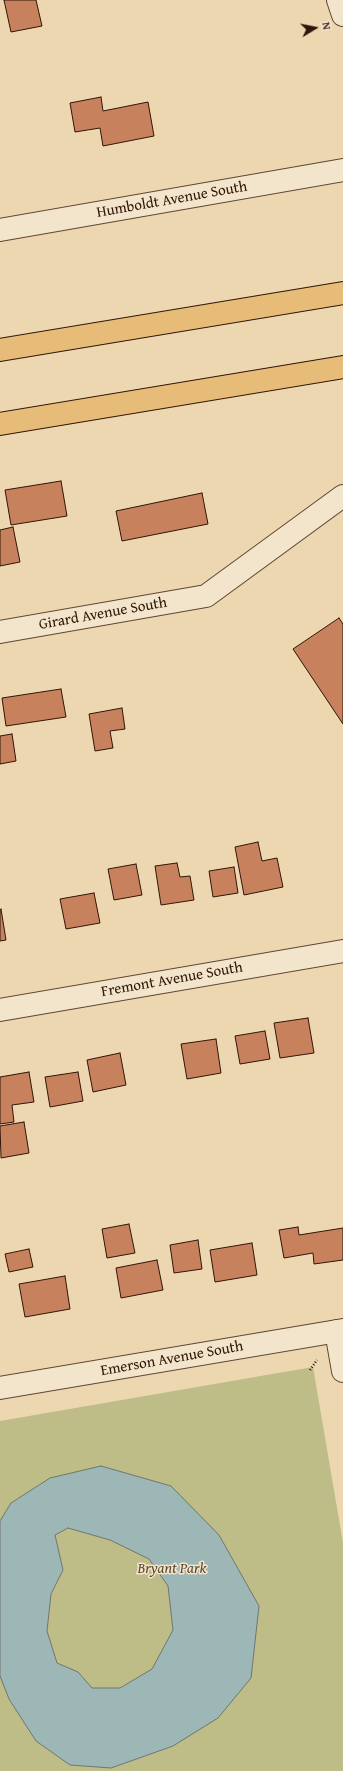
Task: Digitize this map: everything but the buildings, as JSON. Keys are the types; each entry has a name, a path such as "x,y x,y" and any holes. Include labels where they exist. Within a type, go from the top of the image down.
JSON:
{"highway":[{"path":"0,350 343,293"},
{"path":"0,424 343,367"}],"street":[{"path":"338,0 343,15"},
{"name":"Humboldt Avenue South","path":"0,230 343,170"},
{"name":"Girard Avenue South","path":"0,632 206,596 343,496"},
{"name":"Fremont Avenue South","path":"0,1010 343,951"},
{"path":"339,1330 343,1371"},
{"name":"Emerson Avenue South","path":"0,1388 339,1330"}],"green space":[{"name":"Bryant Park","path":"313,1367 343,1543 343,1771 0,1771 0,1421"}],"water":[{"path":"101,1466 171,1486 219,1535 259,1606 251,1678 218,1718 173,1746 111,1768 70,1765 36,1741 9,1699 0,1676 0,1521 11,1503 50,1478","holes":["68,1528 110,1540 149,1559 168,1586 173,1630 152,1669 120,1688 92,1688 78,1672 57,1663 47,1631 51,1594 63,1570 55,1535"]}]}
